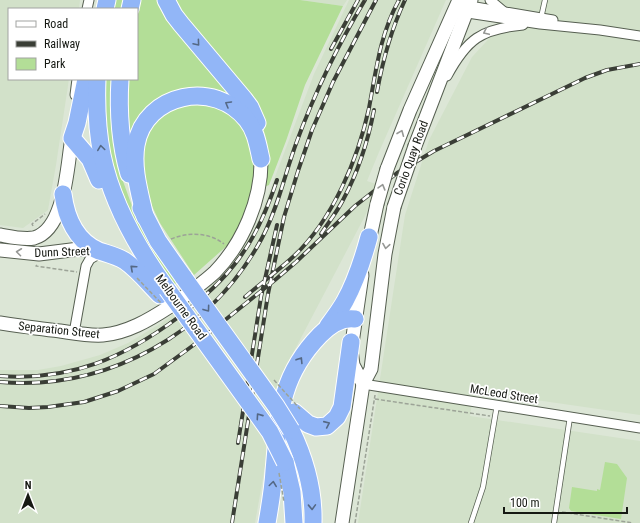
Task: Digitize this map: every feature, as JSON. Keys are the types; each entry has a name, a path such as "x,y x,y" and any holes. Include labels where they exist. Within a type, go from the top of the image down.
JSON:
{"highway":[{"path":"171,3 174,15 250,107 261,135 262,159"},
{"path":"86,80 77,123 72,138 93,163 110,212 121,233 156,272"},
{"name":"Melbourne Road","path":"97,80 97,124 105,171 117,206 156,272 163,292 211,349 270,432 285,462 292,492 294,523"},
{"name":"Melbourne Road","path":"120,80 122,146 131,180 145,217 158,241 276,406 291,430 303,457 310,482 312,523"},
{"path":"145,217 136,172 136,144 147,120 166,103 185,96 199,96 214,97 232,105 247,120 252,128 262,159"},
{"path":"63,194 70,221 87,244 120,258 163,292"},
{"path":"268,523 278,428 287,384 303,355 324,332 350,293 370,237"},
{"path":"324,332 341,320 355,319"},
{"path":"238,353 294,412 308,424 316,427 327,426 337,418 342,407 351,342"}],"main road":[{"name":"Corio Quay Road","path":"342,523 370,385 386,248 394,207 463,6"},
{"name":"Corio Quay Road","path":"370,385 354,365 351,354 351,342 377,204 387,169 412,104 463,6"},
{"name":"Dunn Street","path":"0,235 27,239 42,234 51,225 55,218 63,194 72,138"},
{"name":"Separation Street","path":"0,323 93,336 114,334 133,327 157,315 207,279 225,260 242,233 259,192 262,159"},
{"name":"Dunn Street","path":"0,250 39,254 79,250 101,251"},
{"path":"355,319 377,322"}],"street":[{"path":"490,0 504,12"},
{"path":"463,6 504,12 540,22"},
{"path":"463,6 540,22 640,36"},
{"path":"426,115 455,62 465,48 476,37 494,29 540,22"},
{"path":"72,138 77,80"},
{"path":"74,333 84,271 88,261 101,251"},
{"name":"McLeod Street","path":"370,385 640,428"}],"lane":[{"path":"540,22 545,0"},
{"path":"471,523 483,487 497,405"},
{"path":"554,523 570,417"}],"path":[{"path":"355,523 375,399 370,385"},
{"path":"375,399 495,417"},
{"path":"556,512 633,523"}],"shaded area":[{"path":"0,0 80,0 79,8 8,8 8,80 69,80 48,210 23,228 0,225"},
{"path":"300,0 347,0 343,6"},
{"path":"349,0 446,0 367,181 376,184 366,214 281,376 255,523 0,523 0,370 38,370 61,366 100,355 128,343 163,322 208,288 233,260 249,238 259,219 314,74"},
{"path":"499,0 640,0 640,415 474,391 470,416 640,441 640,523 358,523 405,215 429,140 472,57 496,31"}],"green space":[{"path":"114,0 125,0 123,8 113,8"},
{"path":"139,0 300,0 343,6 305,85 269,185 255,191 243,219 230,243 194,275 160,223 152,206 129,135 127,80 138,80 137,8"},
{"path":"104,80 114,80 120,173 132,206 148,240 176,283 173,286 129,216 107,149"},
{"path":"605,462 617,464 627,478 621,519 571,511 569,508 572,487 597,491 597,489 600,490"}],"railway":[{"path":"331,49 358,0"},
{"path":"0,382 40,382 79,377 117,365 152,349 185,328 215,302 241,272 268,227 311,105 336,51 365,0"},
{"path":"232,523 268,294 284,217 312,130 333,82 376,0"},
{"path":"245,297 294,256 308,241 321,224 342,187 351,167 364,127 383,39 387,26 399,0"},
{"path":"377,92 388,45 405,0"},
{"path":"0,406 29,408 84,402 118,391 154,374 195,344 275,280 355,206 397,173 434,151 585,78 607,70 640,64"},
{"path":"321,234 341,204 358,167 366,145 374,110"},
{"path":"0,376 26,377 50,375 96,364 117,355 159,331 205,296 233,266 257,230 277,180"},
{"path":"238,443 261,297 277,225"}]}
